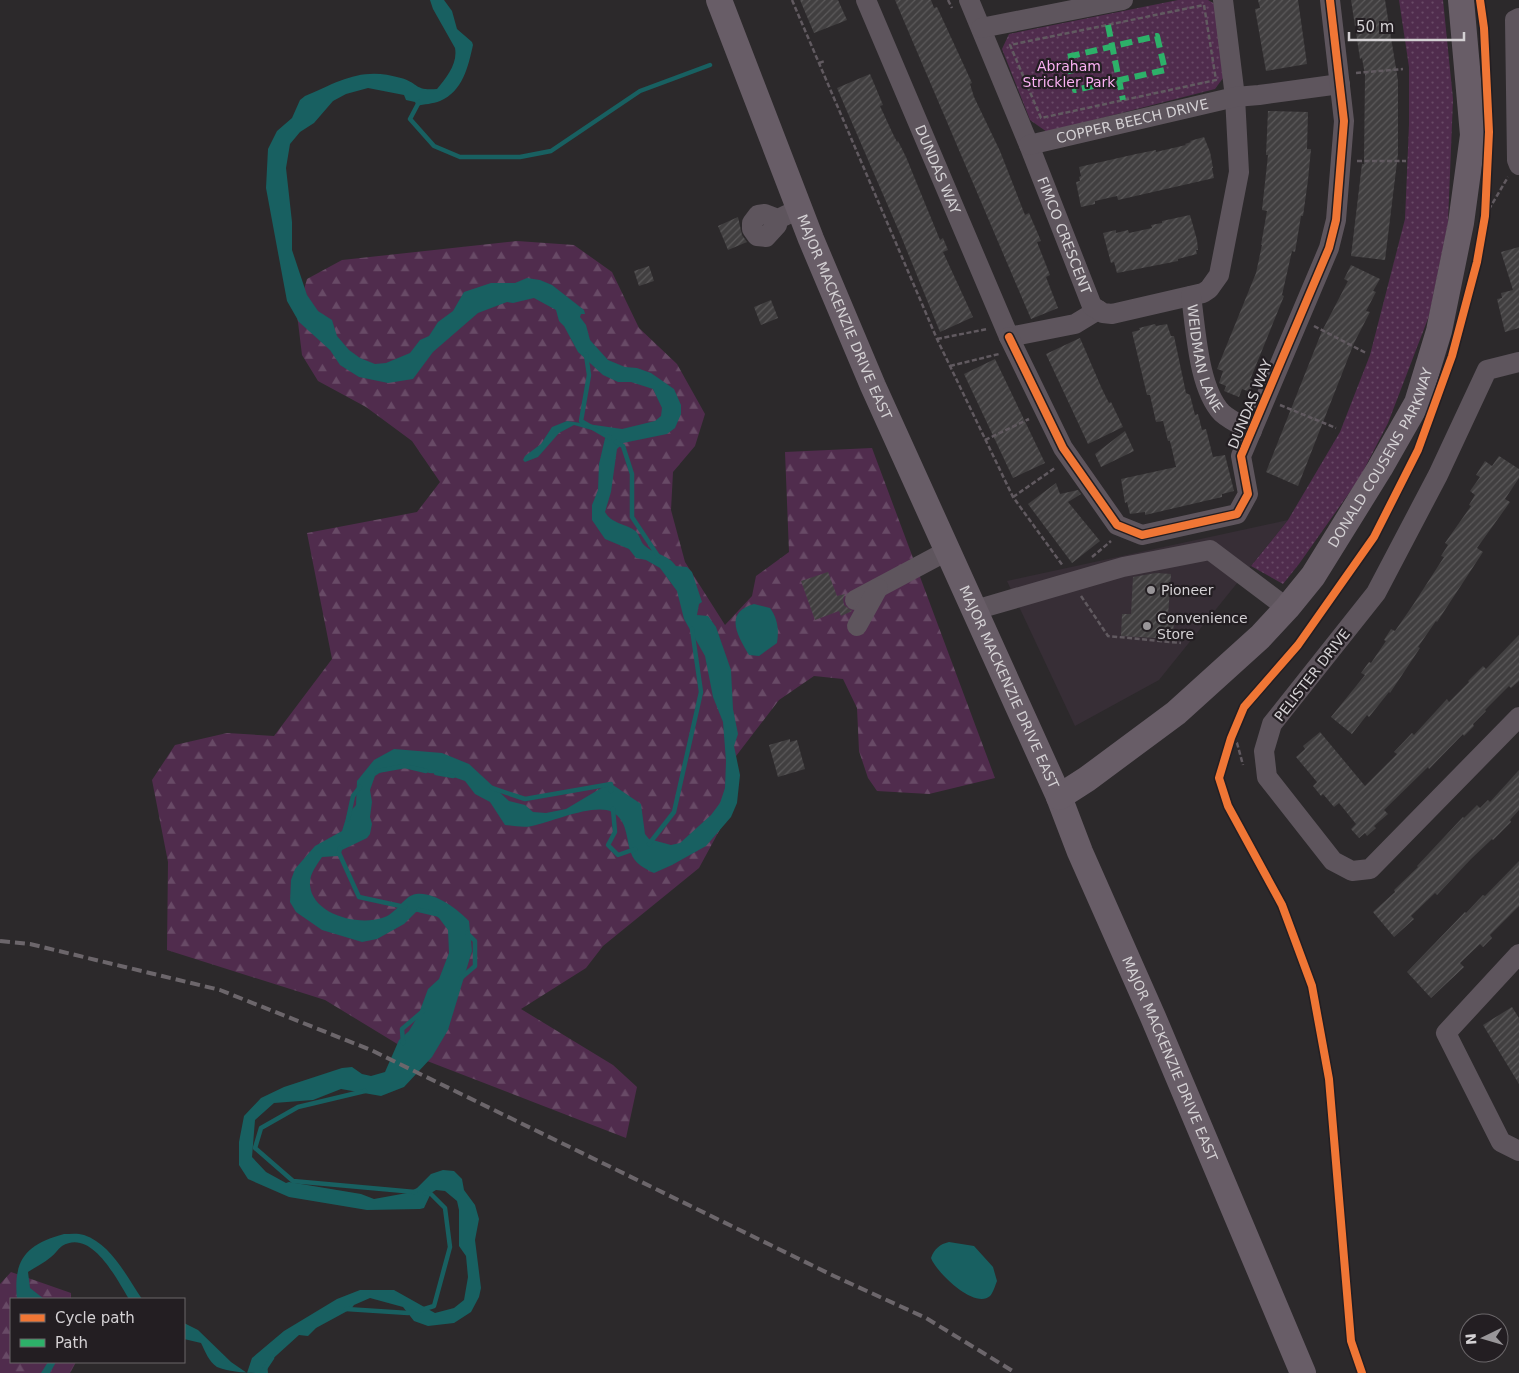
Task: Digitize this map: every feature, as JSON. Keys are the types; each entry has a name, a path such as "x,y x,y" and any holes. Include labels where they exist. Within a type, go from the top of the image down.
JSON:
{"main road":[{"name":"MAJOR MACKENZIE DRIVE EAST","path":"719,0 788,214 873,386 1058,797 1303,1373"},
{"name":"DONALD COUSENS PARKWAY","path":"1058,797 1176,713 1260,637 1287,608 1313,576 1380,468 1417,403 1439,331 1461,223 1473,135 1461,0"}],"street":[{"name":"DUNDAS WAY","path":"866,0 1010,338 1063,448 1117,525 1142,535 1237,514 1248,494 1241,456 1329,248 1336,220 1344,121 1330,0"},
{"name":"FIMCO CRESCENT","path":"969,0 1029,145 1092,306 1104,313 1112,314 1191,296 1209,289 1219,275 1239,172 1235,97 1223,0"},
{"path":"981,28 1123,0"},
{"path":"1518,163 1515,20 1519,18"},
{"name":"COPPER BEECH DRIVE","path":"1029,145 1235,97 1259,95 1340,79"},
{"name":"WEIDMAN LANE","path":"1191,296 1200,363 1205,381 1222,413 1234,422 1252,430"},
{"path":"1010,338 1075,324 1098,310"},
{"name":"PELISTER DRIVE","path":"1519,362 1487,370 1438,475 1376,593 1272,724 1264,751 1267,777 1333,861 1352,871 1370,869 1519,718"},
{"path":"856,600 947,550"},
{"path":"974,610 1071,574 1123,567 1210,550 1287,608"},
{"path":"857,626 878,588"},
{"path":"1519,954 1446,1033 1501,1142 1519,1151"}],"path":[{"path":"792,0 937,340 1013,497 1071,574 1108,636 1181,643"},
{"path":"1204,5 1216,80 1041,118 1010,45 1204,5"},
{"path":"819,63 825,61"},
{"path":"1340,79 1403,68"},
{"path":"1341,161 1406,161"},
{"path":"1486,216 1518,163"},
{"path":"1484,225 1486,197"},
{"path":"1299,319 1366,353"},
{"path":"937,340 1010,338"},
{"path":"950,366 1010,338"},
{"path":"1265,398 1336,428"},
{"path":"985,440 1045,411"},
{"path":"1013,497 1070,458"},
{"path":"1091,558 1127,529"},
{"path":"1231,738 1237,744 1243,765"}],"shaded area":[{"path":"1288,520 1159,680 1075,726 1007,581"}],"green space":[{"name":"Abraham Strickler Park","path":"1178,0 1208,0 1215,4 1226,74 1215,89 1047,132 1030,120 1002,49 1009,34"},
{"path":"1399,0 1443,0 1453,99 1448,223 1429,316 1388,423 1359,479 1283,584 1251,566 1288,520 1340,432 1370,355 1405,219 1409,125 1409,67"},
{"path":"517,241 574,245 612,272 639,328 677,364 705,414 695,446 673,472 671,510 685,562 725,625 752,596 756,576 789,552 785,452 872,448 995,778 929,794 877,791 868,778 859,751 857,708 843,679 814,676 779,700 733,760 725,820 699,868 603,946 586,968 521,1009 613,1065 637,1087 626,1138 422,1059 325,1000 167,950 168,862 152,780 175,745 227,733 274,736 332,659 307,533 417,512 440,482 412,441 366,407 318,381 302,355 297,314 307,279 342,260"},
{"path":"11,1272 71,1293 71,1298 10,1298 10,1363 75,1363 70,1373 0,1373 0,1284"}],"water":[{"path":"430,0 444,0 452,11 457,29 473,45 463,78 448,97 434,103 417,106 415,102 406,100 404,95 368,88 346,94 333,101 314,123 300,132 290,144 286,168 292,222 292,250 307,295 318,311 332,320 337,336 349,350 360,358 375,364 386,363 410,353 420,340 429,336 438,322 453,311 464,292 491,283 515,283 527,278 540,280 552,285 584,310 585,314 581,314 580,317 586,325 590,340 608,360 625,367 637,368 651,373 674,389 681,405 681,414 675,428 667,434 623,443 617,449 611,492 605,512 611,519 636,531 643,544 651,550 669,559 676,566 687,567 692,572 702,602 699,604 697,615 708,616 716,627 731,670 733,709 738,734 734,746 740,775 737,803 731,817 706,846 654,873 637,863 631,853 624,825 612,812 604,810 584,811 529,827 505,825 490,802 475,794 465,781 445,774 429,773 418,767 397,766 384,770 375,776 370,790 372,802 370,817 372,824 370,834 367,838 342,850 338,856 322,857 311,877 310,885 313,895 319,904 337,915 349,919 372,920 382,918 392,913 411,895 423,894 430,895 452,906 469,921 472,951 448,1030 432,1057 404,1087 381,1096 341,1089 313,1100 274,1103 255,1120 252,1157 266,1172 286,1183 361,1194 374,1199 407,1193 417,1188 431,1174 443,1170 454,1171 462,1179 464,1190 475,1205 479,1219 475,1240 481,1288 479,1297 471,1312 454,1323 428,1326 414,1321 403,1307 370,1298 354,1305 351,1309 316,1328 308,1336 299,1335 267,1364 268,1373 247,1373 252,1358 284,1331 337,1299 360,1290 394,1290 435,1313 454,1308 464,1300 468,1277 466,1256 459,1246 459,1210 457,1201 445,1191 436,1190 431,1193 424,1208 420,1209 367,1210 289,1197 248,1179 239,1165 239,1142 244,1116 261,1098 284,1087 342,1068 352,1067 362,1074 371,1076 385,1072 399,1040 409,1031 418,1016 428,989 439,979 449,953 448,930 439,918 428,911 416,912 404,924 377,939 362,942 322,930 296,912 290,902 291,880 295,869 315,846 342,831 347,815 356,805 357,781 374,760 394,749 442,753 469,764 509,801 525,805 533,812 546,813 566,809 603,787 613,785 641,804 645,834 649,839 671,845 680,843 711,815 720,803 725,788 726,761 723,722 713,697 705,656 684,619 677,591 660,568 646,560 636,558 629,549 605,539 592,520 592,505 598,490 599,464 606,434 574,425 559,433 538,457 525,462 523,460 525,456 541,444 552,427 567,421 622,429 655,421 661,416 662,408 653,389 631,382 618,382 603,375 578,352 564,326 559,321 556,310 534,298 513,303 507,302 478,313 433,352 413,379 388,383 359,377 340,365 330,350 299,322 287,301 266,188 268,149 277,131 292,118 300,100 305,96 340,81 363,74 387,75 407,80 420,88 437,89 455,60 455,48"},
{"path":"754,604 770,608 775,616 778,629 777,643 759,656 749,655 736,626 736,619 739,613 744,608"},
{"path":"64,1234 77,1234 94,1239 110,1253 141,1298 128,1298 102,1259 83,1244 73,1242 62,1246 52,1256 28,1272 30,1288 43,1298 17,1298 16,1285 20,1264 31,1249 51,1238"},
{"path":"949,1242 974,1246 993,1267 997,1281 990,1296 983,1299 966,1294 940,1272 931,1258 940,1246"},
{"path":"185,1324 198,1330 231,1362 246,1373 214,1365 201,1343 185,1339"},
{"path":"47,1363 55,1363 50,1373 41,1373"}],"building":[{"path":"800,0 838,0 847,20 814,33"},
{"path":"895,0 931,0 934,8 937,7 972,83 970,84 974,97 1000,151 1025,215 1029,213 1041,241 1037,242 1050,275 1046,277 1058,308 1031,319"},
{"path":"1258,0 1298,0 1307,64 1266,71 1255,9 1260,8"},
{"path":"1351,0 1385,0 1398,81 1398,154 1385,260 1351,256 1362,164 1364,164 1365,75 1362,58 1360,59"},
{"path":"870,74 883,105 880,106 906,157 940,240 943,238 948,250 943,252 973,317 940,332 837,88"},
{"path":"1268,111 1308,112 1307,149 1311,149 1308,180 1303,216 1301,216 1295,252 1292,251 1282,295 1284,296 1250,380 1254,381 1250,392 1242,389 1239,397 1224,391 1226,386 1219,383 1223,371 1217,369 1256,273 1262,245 1267,211 1262,210 1268,155 1266,155"},
{"path":"1204,137 1210,152 1214,178 1118,200 1117,196 1095,201 1095,204 1081,207 1076,182 1080,181 1079,177 1081,176 1079,167 1186,145 1190,141"},
{"path":"1190,215 1197,240 1197,254 1178,259 1178,261 1117,273 1114,262 1111,263 1103,233 1116,230 1116,233 1128,230 1129,233 1152,228 1151,225 1162,223 1162,221"},
{"path":"738,217 742,235 747,242 728,250 718,226"},
{"path":"1519,247 1519,328 1505,332 1497,299 1502,298 1501,293 1513,290 1501,252"},
{"path":"1351,265 1380,279 1373,291 1376,292 1366,311 1370,312 1354,343 1298,486 1266,472 1322,331 1348,281 1344,279"},
{"path":"649,266 654,281 639,286 634,271"},
{"path":"771,300 778,318 761,325 754,307"},
{"path":"1155,324 1156,326 1167,324 1171,336 1174,336 1186,393 1190,395 1195,415 1198,414 1202,430 1206,429 1213,457 1225,455 1234,491 1222,494 1222,497 1145,515 1145,512 1130,514 1127,502 1125,503 1121,479 1176,467 1163,421 1156,422 1150,395 1147,395 1132,332"},
{"path":"1080,338 1102,389 1109,403 1111,402 1123,427 1088,444 1046,354"},
{"path":"995,359 1045,463 1013,478 964,374"},
{"path":"1125,431 1134,451 1101,467 1095,454"},
{"path":"1499,456 1519,469 1519,478 1505,499 1510,502 1477,548 1483,552 1437,622 1418,647 1420,648 1390,693 1369,717 1367,715 1352,734 1331,717 1365,675 1361,673 1369,662 1371,663 1386,641 1384,640 1391,629 1395,631 1444,557 1441,556 1448,545 1445,543 1471,506 1469,505 1475,495 1470,491 1480,477 1476,475 1485,461 1492,466"},
{"path":"1056,483 1060,494 1078,490 1081,494 1068,502 1100,541 1072,563 1028,504"},
{"path":"828,572 837,596 845,594 843,599 844,605 852,611 841,616 839,611 815,620 801,581"},
{"path":"1156,573 1171,574 1168,616 1174,616 1173,639 1121,636 1122,614 1131,614 1133,577"},
{"path":"1519,635 1519,681 1511,688 1509,686 1485,710 1464,736 1463,734 1429,769 1428,767 1384,810 1388,814 1374,826 1376,828 1367,836 1365,833 1359,838 1351,829 1356,824 1339,803 1334,807 1313,786 1317,782 1296,757 1305,749 1303,746 1320,732 1365,786 1397,754 1394,752 1412,733 1414,735 1447,699 1449,702 1483,666 1486,669"},
{"path":"790,739 790,742 797,740 805,769 778,777 769,745"},
{"path":"1519,770 1519,810 1510,820 1511,822 1471,859 1437,895 1435,893 1411,916 1414,919 1394,937 1373,912 1395,892 1394,890 1418,867 1463,817 1477,805 1480,808 1488,800 1490,802"},
{"path":"1519,861 1519,906 1490,935 1492,938 1483,947 1480,944 1460,963 1464,967 1431,998 1407,972 1465,912 1483,895 1485,896"},
{"path":"1512,1007 1519,1018 1519,1084 1483,1025"}],"waterway":[{"path":"419,102 410,119 434,146 460,157 520,157 551,151 640,91 710,65"},
{"path":"586,355 589,375 581,421 610,438"},
{"path":"616,442 623,446 632,474 632,517 658,556"},
{"path":"649,844 674,812 701,692 692,629"},
{"path":"377,771 405,766 426,771"},
{"path":"436,773 453,776"},
{"path":"492,788 525,799 611,784 611,791"},
{"path":"348,819 353,796 360,787"},
{"path":"613,809 615,832 608,845 618,855 635,849"},
{"path":"340,848 339,853 359,897 405,907"},
{"path":"419,910 436,914"},
{"path":"461,978 475,966 475,941 467,933"},
{"path":"403,1043 402,1029 423,1011"},
{"path":"365,1091 298,1107 261,1128 255,1148 293,1181 415,1192"},
{"path":"421,1310 434,1306 450,1247 445,1208 431,1194 425,1193"},
{"path":"346,1309 413,1312"},
{"path":"262,1373 272,1358"}],"railway":[{"path":"0,941 30,944 220,990 371,1050 834,1276 926,1318 1016,1373"}],"marked path":[{"path":"1108,25 1123,100"},
{"path":"1157,36 1165,70 1075,90 1067,57 1157,36"}],"cycle path":[{"path":"1009,337 1063,448 1117,525 1142,535 1237,514 1248,494 1241,456 1329,248 1336,220 1344,121 1330,0"},
{"path":"1362,1373 1351,1341 1329,1079 1312,986 1282,905 1228,806 1219,778 1231,738 1244,707 1298,645 1374,537 1418,450 1452,356 1477,262 1485,216 1489,132 1484,28 1480,0"}],"place":[{"name":"Pioneer","path":"1151,590"},
{"name":"Convenience Store","path":"1147,626"}]}
